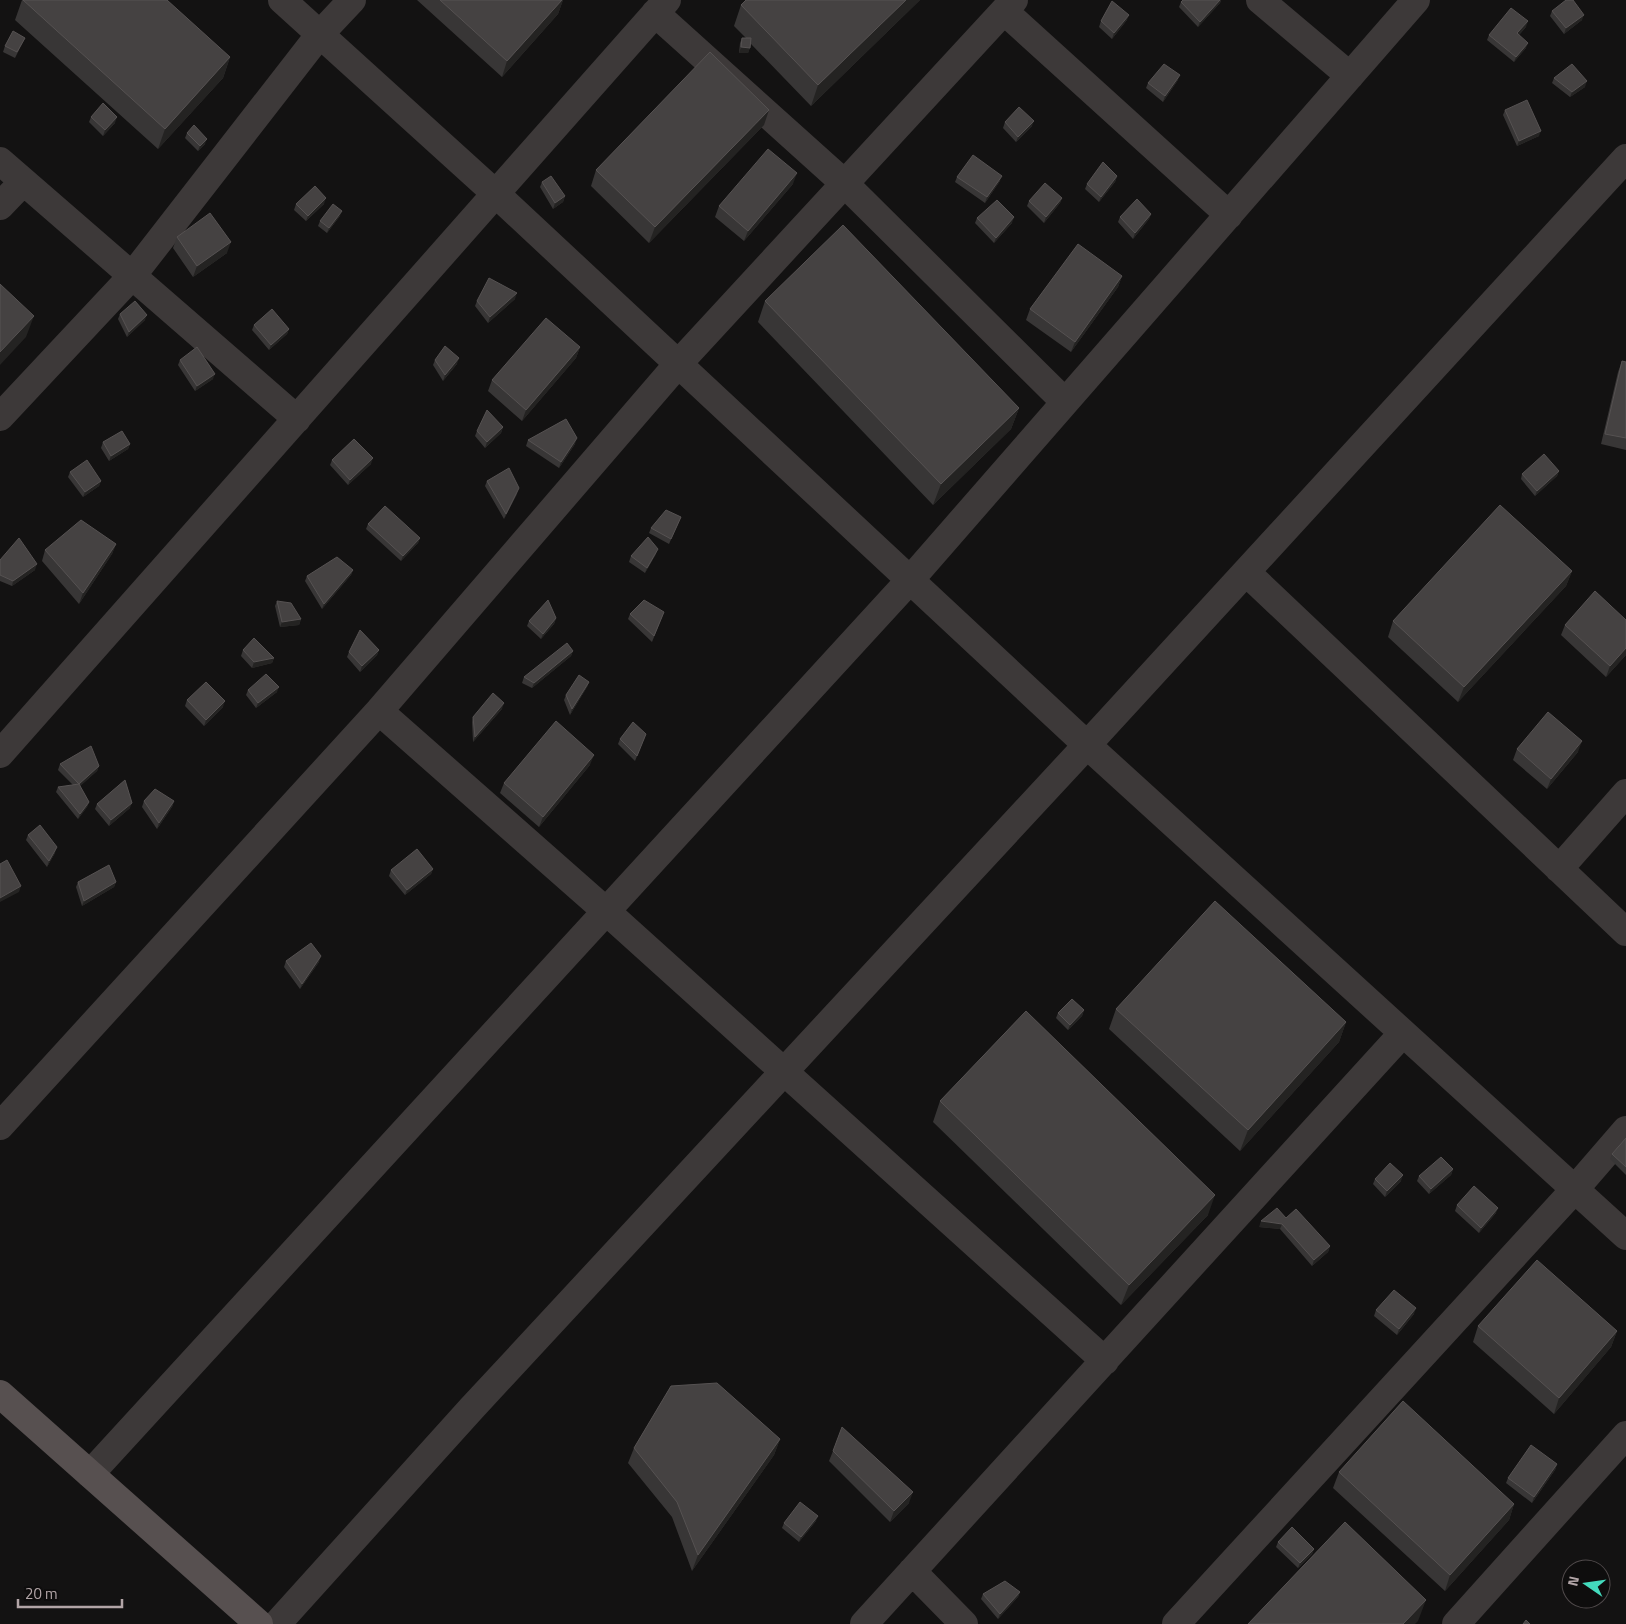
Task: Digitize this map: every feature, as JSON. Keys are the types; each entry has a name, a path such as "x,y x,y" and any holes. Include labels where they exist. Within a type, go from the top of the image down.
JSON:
{"main road":[{"path":"0,1394 259,1624"}],"street":[{"path":"282,0 496,194 1087,745 1626,1236"},
{"path":"0,417 132,276 320,34 352,0"},
{"path":"1260,0 1350,76"},
{"path":"90,1474 910,580 1416,0"},
{"path":"0,1126 379,711 678,364 1009,6 1229,215"},
{"path":"0,754 661,7 1065,402"},
{"path":"277,1624 471,1409 1087,745 1626,158"},
{"path":"0,161 297,419"},
{"path":"0,206 22,182"},
{"path":"1246,572 1626,932"},
{"path":"379,711 607,912 782,1072 1105,1361"},
{"path":"1559,869 1626,793"},
{"path":"864,1624 1403,1033"},
{"path":"1176,1624 1575,1189 1626,1130"},
{"path":"1456,1624 1626,1435"},
{"path":"912,1571 964,1624"}],"building":[{"path":"23,0 167,0 230,57 165,129"},
{"path":"440,0 562,0 507,61"},
{"path":"746,0 906,0 818,85 741,5"},
{"path":"1183,0 1220,0 1200,22 1181,2"},
{"path":"1566,0 1573,0 1584,15 1566,28 1552,11"},
{"path":"1112,1 1129,15 1114,33 1101,21"},
{"path":"1511,8 1528,21 1517,33 1528,43 1516,57 1489,35"},
{"path":"13,31 25,38 17,52 5,46"},
{"path":"742,38 751,38 750,48 741,47"},
{"path":"710,52 769,110 655,227 596,170"},
{"path":"1164,64 1180,75 1165,96 1148,83"},
{"path":"1572,64 1587,81 1572,92 1554,78"},
{"path":"1527,100 1541,131 1519,141 1505,110"},
{"path":"103,103 117,117 105,130 91,117"},
{"path":"1019,107 1034,121 1018,137 1005,122"},
{"path":"194,125 207,139 200,146 187,133"},
{"path":"768,149 797,173 748,231 719,206"},
{"path":"973,155 1002,176 987,197 957,177"},
{"path":"1103,162 1117,176 1101,197 1087,184"},
{"path":"551,176 565,196 555,203 542,182"},
{"path":"1045,183 1062,198 1046,217 1029,201"},
{"path":"315,186 326,198 308,216 296,204"},
{"path":"1137,199 1151,214 1135,233 1120,217"},
{"path":"997,200 1014,217 996,238 977,218"},
{"path":"333,204 342,211 329,228 320,221"},
{"path":"210,213 231,242 197,266 177,237"},
{"path":"843,225 1019,408 941,484 765,301"},
{"path":"1078,244 1122,276 1075,342 1030,309"},
{"path":"489,278 517,293 490,317 477,301"},
{"path":"0,284 34,316 0,352"},
{"path":"135,301 147,315 129,332 120,314"},
{"path":"272,309 289,329 271,345 254,325"},
{"path":"546,318 580,347 526,410 492,380"},
{"path":"445,346 459,358 445,375 435,360"},
{"path":"197,347 215,374 197,386 180,360"},
{"path":"1622,361 1626,362 1626,438 1605,434"},
{"path":"487,410 503,427 487,442 477,431"},
{"path":"566,419 577,438 561,462 528,440"},
{"path":"122,431 130,444 111,456 103,442"},
{"path":"354,439 373,458 350,480 332,460"},
{"path":"1544,454 1559,471 1537,491 1522,474"},
{"path":"87,460 101,481 85,492 70,472"},
{"path":"509,468 519,488 506,514 487,481"},
{"path":"1500,505 1572,571 1464,687 1393,621"},
{"path":"385,506 420,538 403,556 368,524"},
{"path":"666,510 681,517 671,539 651,528"},
{"path":"81,520 116,544 83,593 45,550"},
{"path":"648,537 658,549 647,568 631,556"},
{"path":"19,538 37,564 13,581 0,575 0,560"},
{"path":"337,557 353,570 324,604 307,576"},
{"path":"1595,591 1626,620 1626,648 1610,666 1565,625"},
{"path":"548,600 556,618 543,634 529,621"},
{"path":"644,600 664,612 654,636 630,614"},
{"path":"277,601 291,603 301,619 282,622"},
{"path":"360,630 379,650 362,666 349,652"},
{"path":"254,638 274,658 254,662 243,650"},
{"path":"567,643 573,651 534,683 524,677"},
{"path":"266,674 279,687 258,703 248,690"},
{"path":"579,675 589,682 572,709 566,695"},
{"path":"206,682 225,701 206,720 187,700"},
{"path":"493,693 504,703 475,737 473,717"},
{"path":"1548,712 1582,741 1551,779 1517,749"},
{"path":"556,721 594,755 543,817 504,783"},
{"path":"633,722 646,734 637,756 620,739"},
{"path":"91,746 99,766 79,784 60,764"},
{"path":"125,780 132,803 111,820 97,804"},
{"path":"79,784 89,802 80,814 58,787"},
{"path":"155,789 174,801 159,823 144,801"},
{"path":"40,825 57,847 49,861 28,835"},
{"path":"417,849 433,869 407,890 391,870"},
{"path":"7,860 21,886 0,898 0,864"},
{"path":"109,865 116,882 84,901 78,882"},
{"path":"1215,901 1346,1022 1248,1130 1116,1009"},
{"path":"311,943 321,956 302,984 286,961"},
{"path":"1072,999 1084,1010 1070,1025 1058,1013"},
{"path":"1026,1011 1215,1195 1129,1285 940,1101"},
{"path":"1626,1138 1626,1167 1612,1154"},
{"path":"1441,1157 1453,1169 1431,1189 1419,1176"},
{"path":"1390,1163 1403,1175 1387,1191 1375,1179"},
{"path":"1474,1186 1498,1208 1481,1228 1457,1205"},
{"path":"1277,1208 1286,1218 1296,1209 1330,1246 1314,1260 1282,1224 1261,1221"},
{"path":"1537,1260 1617,1331 1559,1398 1478,1326"},
{"path":"1394,1290 1416,1308 1399,1329 1376,1310"},
{"path":"717,1383 780,1439 698,1555 677,1502 634,1448 671,1386"},
{"path":"1403,1401 1514,1504 1450,1575 1339,1472"},
{"path":"842,1427 913,1492 894,1511 833,1451"},
{"path":"1531,1445 1557,1464 1534,1497 1508,1478"},
{"path":"800,1502 818,1516 801,1537 784,1523"},
{"path":"1345,1522 1426,1600 1403,1624 1248,1624"},
{"path":"1292,1527 1314,1549 1300,1563 1278,1542"},
{"path":"1005,1581 1020,1592 1000,1614 983,1594"}]}
